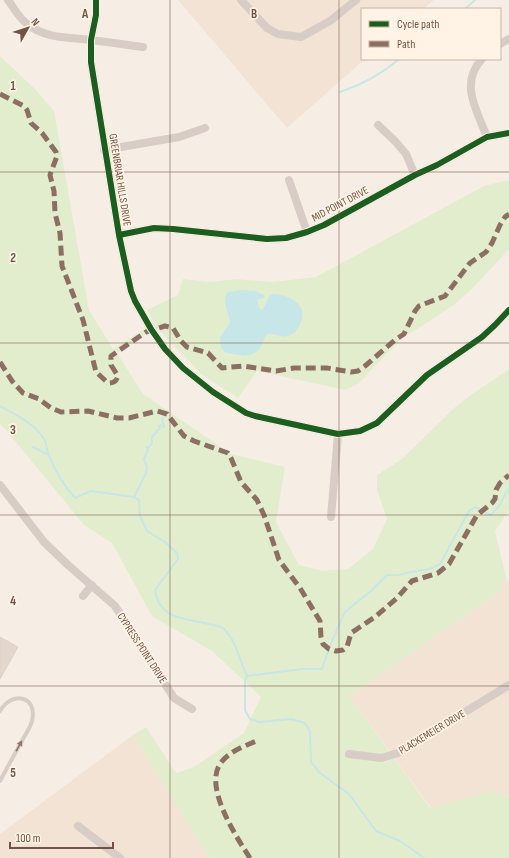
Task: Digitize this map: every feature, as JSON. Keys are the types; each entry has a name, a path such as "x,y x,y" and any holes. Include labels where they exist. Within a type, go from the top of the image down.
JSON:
{"street":[{"path":"8,0 22,19 44,33 53,36 143,47"},
{"name":"GREENBRIAR HILLS DRIVE","path":"96,0 96,15 91,40 91,62 104,150 119,235 131,291 139,310 165,349 183,368 213,392 246,413 338,434 360,431 376,423 426,375 482,337 509,310"},
{"path":"241,0 267,28 278,34 301,37 330,21 356,0"},
{"path":"481,60 475,66 470,81 471,97 487,137"},
{"path":"378,125 406,154 415,175"},
{"path":"104,150 179,137 205,128"},
{"name":"MID POINT DRIVE","path":"119,235 154,228 267,239 286,238 324,225 487,137 509,133"},
{"path":"289,180 307,232"},
{"path":"331,517 338,434"},
{"name":"CYPRESS POINT DRIVE","path":"0,485 44,542 115,606 174,698 192,709"},
{"path":"83,596 92,585"},
{"name":"PLACKEMEIER DRIVE","path":"349,754 380,758 393,755 509,685"},
{"path":"78,826 120,858"}],"lane":[{"path":"0,711 4,705 12,699 21,698 30,702 34,710 32,722 0,781"}],"shaded area":[{"path":"178,0 434,0 424,8 361,8 361,60 364,60 287,128"},
{"path":"509,580 509,797 491,791 431,808 349,696 502,590 499,585"},
{"path":"133,735 209,858 0,858 0,834"}],"green space":[{"path":"0,56 35,89 54,111 89,310 113,349 154,323 147,310 178,295 183,279 211,282 236,279 272,282 316,277 484,186 509,180 509,249 474,287 455,304 403,337 358,384 345,390 257,371 238,398 201,374 158,329 145,335 117,353 143,394 231,454 285,467 276,522 299,565 323,571 348,569 373,549 387,519 377,490 377,475 402,459 453,409 509,369 509,511 495,531 507,581 500,585 502,590 349,696 430,808 491,791 509,797 509,858 209,858 133,735 146,727 176,773 194,767 244,733 261,697 212,651 152,616 112,543 84,525 0,424"}],"water":[{"path":"240,290 256,291 264,295 265,298 257,299 259,307 262,310 272,294 286,296 297,302 302,313 302,319 295,332 292,335 285,337 267,334 258,350 250,355 225,352 221,347 220,338 230,322 225,299 228,292"}],"building":[{"path":"0,637 18,647 0,679"}],"waterway":[{"path":"466,8 475,0"},
{"path":"340,92 356,86 386,70 398,60"},
{"path":"0,406 36,429 45,441 49,456 57,473 75,498 91,491 134,497 139,500 140,516 147,531 165,542 177,553 178,559 155,590 157,600 162,607 174,616 219,626 224,629 232,639 247,676 245,681 245,710 250,719 259,722 291,719 305,723 310,732 311,762 320,773 349,794 376,831 400,841 424,858"},
{"path":"134,497 146,473 147,467 144,459 148,450 147,447 149,447 152,443 152,437 160,428 159,426 161,425 164,427 162,420 163,418"},
{"path":"33,447 48,454"},
{"path":"486,513 491,515 499,506 509,487"},
{"path":"247,676 303,669 322,669 331,643 345,612 372,590 387,575 399,575 430,569 440,564 469,511 475,507 479,509"}],"marked path":[{"path":"0,94 24,106 27,110 31,123 42,133 56,152 57,156 50,175 54,191 55,213 60,233 62,266 83,320 96,372 108,383 114,382 118,376 111,365 111,356 146,332 165,326 173,328 181,341 187,347 208,353 222,368 243,366 276,371 294,368 327,368 351,372 358,371 404,334 419,306 445,296 470,263 486,252 500,225 509,214"},
{"path":"0,362 12,381 23,393 39,399 51,408 61,412 88,411 117,418 129,418 157,411 167,414 184,436 228,453 241,482 257,500 264,515 279,560 300,588 320,621 323,644 329,649 336,651 343,650 347,647 351,633 375,617 397,598 412,581 438,573 449,564 477,515 492,503 495,499 496,490 500,483 509,475"},
{"path":"250,858 224,812 216,786 216,774 224,759 238,749 259,740"}],"cycle path":[{"path":"96,0 96,15 91,40 91,62 119,235 131,291 151,329 165,349 183,368 213,392 246,413 255,416 338,434 360,431 377,423 427,375 482,337 509,310"},
{"path":"119,235 154,228 267,239 286,238 324,225 487,137 509,133"}]}
